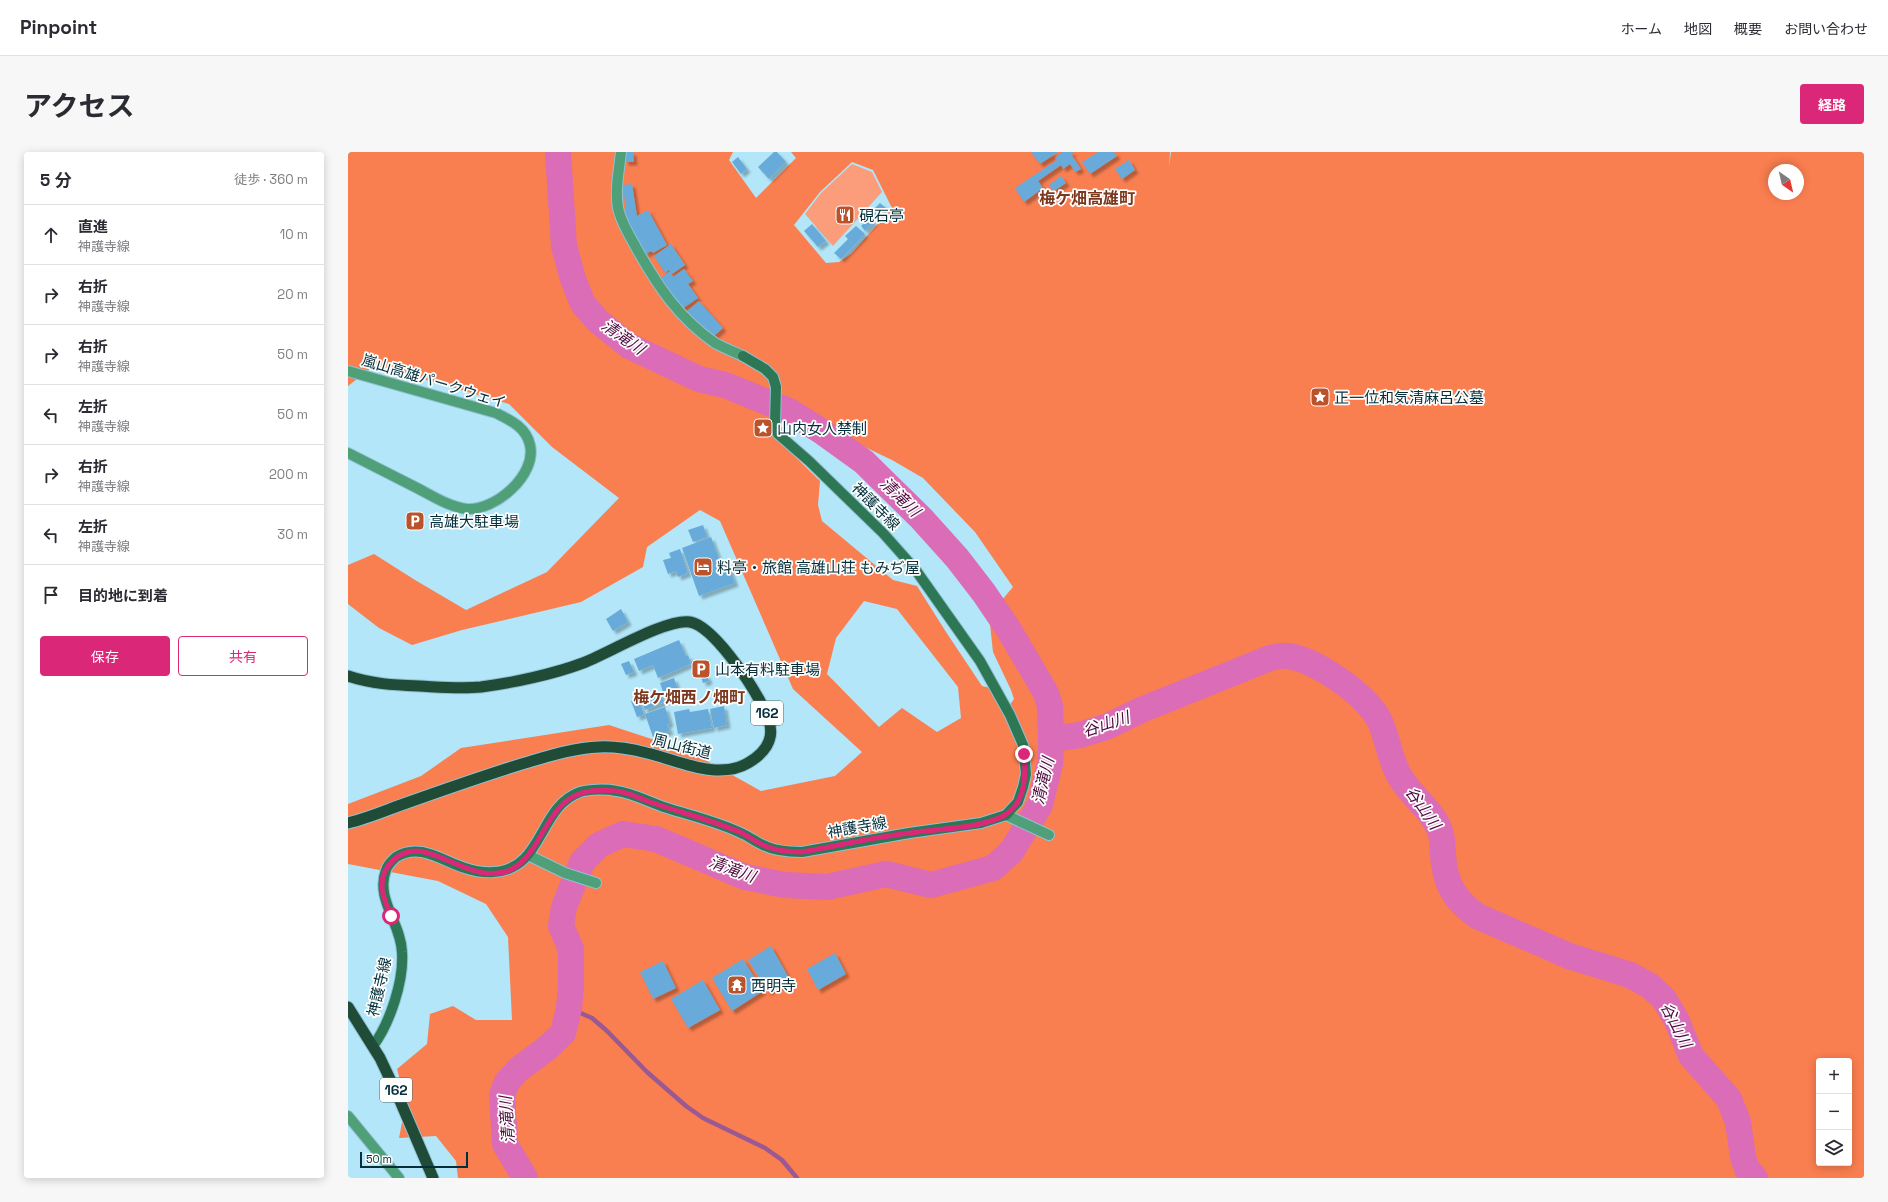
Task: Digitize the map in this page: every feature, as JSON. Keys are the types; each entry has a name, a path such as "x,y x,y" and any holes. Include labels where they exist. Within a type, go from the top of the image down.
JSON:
{"highway":[{"name":"周山街道","path":"348,676 364,681 391,685 481,687 543,675 583,663 668,625 689,622 705,629 719,643 756,693 772,726 769,742 761,755 734,769 719,770 699,767 622,747 598,747 560,753 485,776 348,823"},
{"name":"162","path":"348,1007 373,1046 398,1096 433,1178"}],"main road":[{"name":"神護寺線","path":"373,1046 384,1031 394,1002 402,952 398,933 382,888 386,869 391,861 406,853 423,851 463,868 492,872 507,871 521,864 554,813 567,799 581,792 618,791 742,834 764,846 784,851 802,852 909,833 981,823 1008,816 1018,802 1026,774 1023,746 1010,715 980,661 915,569 883,533 809,461 778,434 775,424 776,387 773,377 767,371 743,356"}],"street":[{"path":"621,152 617,197 619,212 626,229 643,260 673,306 681,315 716,343 743,356"},
{"name":"嵐山高雄パークウェイ","path":"348,371 496,413 520,428 527,438 531,453 525,470 511,490 501,499 488,506 466,509 446,503 348,453"},
{"path":"1008,816 1049,835"},
{"path":"528,855 565,873 596,883"},
{"path":"348,1116 399,1178"}],"shaded area":[{"path":"348,152 733,152 729,160 756,198 796,158 791,152 1170,152 1169,167 1171,152 1864,152 1864,1178 458,1178 456,1161 436,1136 399,1138 406,1102 397,1069 427,1044 430,1014 453,1006 476,1020 512,1020 508,937 486,904 438,881 348,864 348,804 421,776 461,748 609,725 691,752 761,791 835,776 862,752 793,689 720,521 700,510 647,547 643,567 581,602 462,630 412,645 379,628 348,604 348,565 374,554 466,610 547,572 619,498 552,447 509,404 375,365 348,386","holes":["852,162 873,170 892,208 851,254 839,262 826,263 794,225 820,192","786,405 825,428 892,460 923,478 975,532 1013,587 989,615 993,652 1014,699 1009,706 991,688 982,686 917,586 893,580 822,521 818,505 820,481 774,436","864,601 897,609 958,687 961,718 937,732 902,708 879,727 827,674 836,638"]},
{"path":"852,164 872,172 882,192 833,246 805,214 821,193"}],"building":[{"path":"625,152 633,152 634,162 625,162"},
{"path":"774,152 777,152 786,162 769,179 758,167"},
{"path":"1031,152 1058,152 1040,164"},
{"path":"1062,152 1074,152 1071,154 1081,169 1075,172 1070,164 1063,169 1061,165 1038,181 1043,188 1024,202 1015,188 1057,160 1055,158"},
{"path":"1098,152 1114,152 1117,156 1090,174 1082,162"},
{"path":"738,157 747,169 741,174 732,162"},
{"path":"1129,160 1135,170 1122,179 1115,169"},
{"path":"1061,176 1066,183 1054,191 1049,185"},
{"path":"632,184 637,216 648,210 667,245 653,253 651,251 646,254 627,221 623,185"},
{"path":"880,203 886,208 876,219 870,213"},
{"path":"869,218 874,222 865,231 861,226"},
{"path":"812,224 826,241 818,247 804,231"},
{"path":"856,226 865,234 841,259 834,253 848,239 845,236"},
{"path":"671,244 685,265 672,274 669,270 665,273 654,256"},
{"path":"684,269 693,281 688,284 698,298 682,309 661,278 670,271 673,277"},
{"path":"699,301 723,328 714,336 686,312"},
{"path":"703,525 707,537 693,542 688,530"},
{"path":"711,537 723,569 729,567 735,583 699,596 682,548"},
{"path":"680,549 688,573 678,577 676,571 668,574 663,560 671,558 669,553"},
{"path":"621,609 628,622 613,631 606,619"},
{"path":"679,640 686,656 688,655 691,664 658,678 653,665 639,671 634,659"},
{"path":"629,661 634,672 626,675 621,664"},
{"path":"707,675 709,681 703,683 701,677"},
{"path":"674,678 680,696 666,701 660,683"},
{"path":"659,691 664,702 645,710 640,698"},
{"path":"638,698 644,715 637,717 631,701"},
{"path":"724,706 727,725 714,728 710,709"},
{"path":"665,707 670,723 667,725 670,731 653,737 645,714"},
{"path":"689,709 690,712 708,709 712,728 678,734 674,712"},
{"path":"771,946 790,980 768,992 748,960"},
{"path":"835,953 846,974 818,990 807,969"},
{"path":"743,959 763,991 732,1011 712,978"},
{"path":"663,961 676,988 653,999 640,972"},
{"path":"703,980 720,1010 688,1028 671,999"}],"waterway":[{"name":"清滝川","path":"525,1178 505,1144 502,1095 507,1082 519,1069 546,1049 563,1033 569,1008 571,987 571,949 561,926 564,907 582,862 599,845 623,834 656,839 745,877 785,885 827,887 886,874 931,885 993,868 1011,852 1040,805 1050,764 1051,739 1050,706 1046,693 1009,630 984,593 957,558 921,518 864,462 821,431 789,411 725,385 699,379 629,346 598,321 583,304 573,279 564,246 558,152"},
{"name":"谷山川","path":"1051,739 1080,735 1106,727 1141,710 1270,658 1286,656 1299,659 1313,664 1327,672 1354,691 1375,713 1381,724 1393,763 1399,775 1409,790 1432,816 1440,831 1442,837 1444,865 1449,883 1457,897 1469,910 1477,916 1569,956 1630,975 1650,986 1664,999 1677,1021 1691,1056 1729,1099 1738,1122 1743,1157 1747,1169 1755,1178"},
{"path":"569,1008 592,1018 607,1031 647,1072 686,1106 703,1118 765,1148 782,1160 797,1178"}],"place":[{"name":"硯石亭","path":"845,215"},
{"name":"正一位和気清麻呂公墓","path":"1320,397"},
{"name":"山内女人禁制","path":"763,428"},
{"name":"高雄大駐車場","path":"415,521"},
{"name":"料亭・旅館 高雄山荘 もみぢ屋","path":"703,567"},
{"name":"山本有料駐車場","path":"701,669"},
{"name":"西明寺","path":"737,985"}],"district":[{"name":"梅ケ畑高雄町","path":"1087,198"},
{"name":"梅ケ畑西ノ畑町","path":"689,697"}],"route":[{"path":"391,916 382,888 386,869 391,861 401,854 411,851 423,851 463,868 492,872 507,871 521,864 554,813 567,799 581,792 602,790 618,791 742,834 764,846 784,851 802,852 909,833 981,823 1006,815 1018,802 1023,787 1026,774 1024,754"}]}
